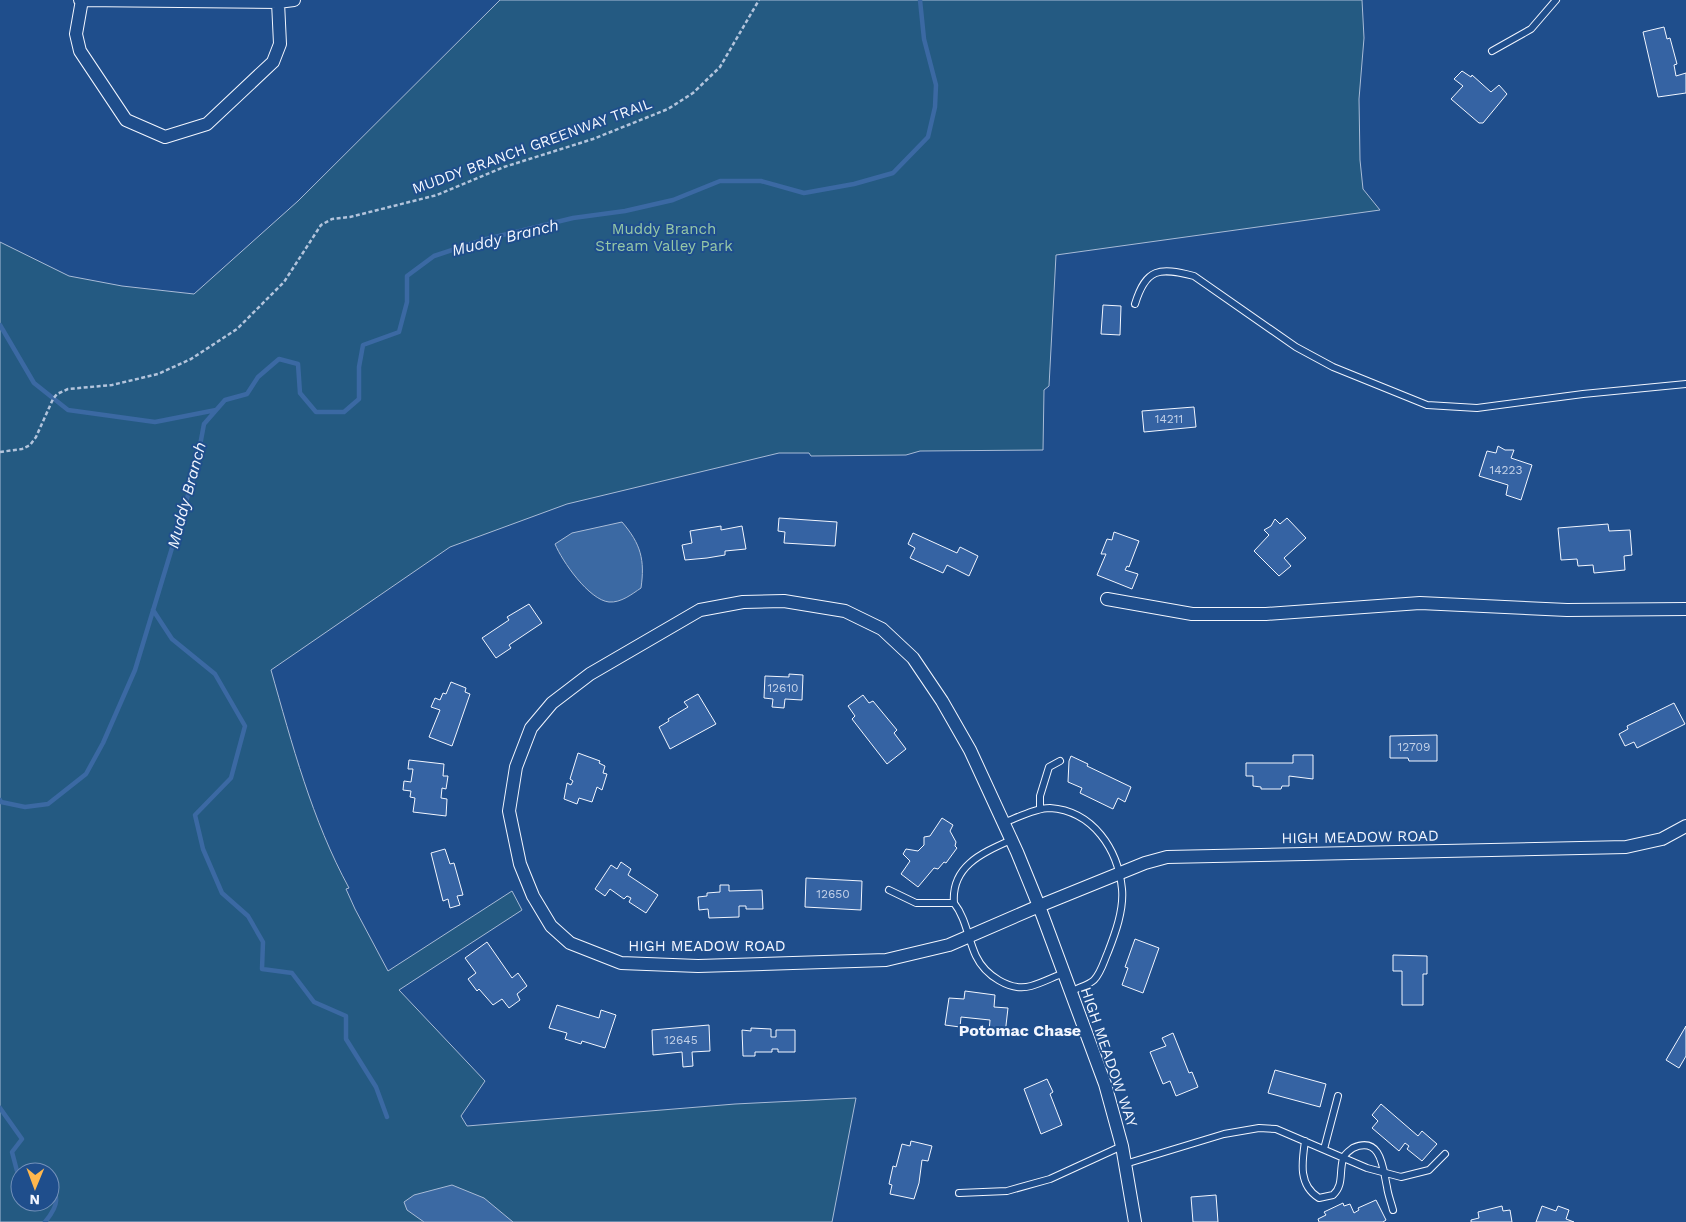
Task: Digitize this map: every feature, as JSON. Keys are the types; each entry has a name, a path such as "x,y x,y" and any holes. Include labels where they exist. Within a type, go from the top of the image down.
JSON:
{"street":[{"path":"278,2 280,44 273,62 207,124 165,137 126,120 80,51 76,34 81,0 278,2 294,0"},
{"path":"1107,599 1192,614 1266,614 1420,603 1567,610 1686,609"},
{"name":"HIGH MEADOW ROAD","path":"1039,906 970,750 942,701 913,658 882,629 845,611 784,601 742,602 700,610 590,674 552,703 531,728 516,767 509,811 520,864 533,896 551,926 570,943 622,963 698,966 886,960 949,945 1118,874 1167,857 1626,847 1662,839 1686,826"},
{"name":"HIGH MEADOW WAY","path":"1039,906 1105,1084 1122,1146 1135,1222"}],"lane":[{"path":"1492,51 1531,29 1556,0"},
{"path":"1134,304 1141,285 1148,276 1160,272 1177,272 1194,276 1296,347 1333,367 1427,405 1477,408 1583,394 1686,384"},
{"path":"1040,809 1040,796 1049,767 1060,761"},
{"path":"1003,823 1040,809 1051,808 1080,816 1095,826 1104,837 1122,890 1114,937 1094,980 1070,992"},
{"path":"1011,840 978,854 964,867 956,880 954,903 960,911 977,957 984,970 1017,987 1030,986 1064,973"},
{"path":"889,890 916,904 954,903"},
{"path":"1324,1149 1338,1096"},
{"path":"1125,1164 1240,1130 1276,1129 1384,1174 1401,1177 1429,1170 1445,1154"},
{"path":"1305,1141 1302,1161 1303,1175 1307,1187 1319,1198 1333,1196 1337,1192 1341,1183 1343,1157 1348,1151 1358,1146 1366,1146 1376,1150 1381,1157 1393,1210"},
{"path":"959,1193 1008,1190 1050,1179 1122,1146"}],"path":[{"name":"MUDDY BRANCH GREENWAY TRAIL","path":"0,452 22,449 30,445 36,437 57,394 68,389 112,386 158,374 191,359 237,329 284,282 321,225 332,218 350,217 437,195 504,166 593,139 668,109 693,93 720,67 759,0"}],"green space":[{"name":"Muddy Branch Stream Valley Park","path":"500,0 1362,0 1364,38 1359,99 1360,160 1363,189 1380,210 1056,255 1049,386 1044,390 1043,450 920,451 906,455 811,456 809,453 779,453 567,504 450,547 271,670 295,754 324,836 349,888 346,889 355,909 388,971 512,891 522,910 399,990 485,1081 461,1116 467,1126 735,1104 856,1098 832,1222 0,1222 0,242 69,276 122,286 194,294 298,201"}],"shaded area":[{"path":"622,522 634,538 640,553 642,561 641,588 622,600 609,602 601,600 577,579 555,544 572,533"},
{"path":"452,1185 484,1198 513,1222 424,1222 407,1210 404,1202 414,1195"}],"building":[{"path":"1664,27 1667,39 1670,38 1677,64 1674,65 1676,76 1686,73 1686,93 1658,97 1643,32"},
{"path":"1462,71 1471,77 1472,75 1491,92 1499,85 1507,94 1483,123 1479,123 1451,99 1463,86 1454,79"},
{"path":"1103,305 1121,306 1120,335 1101,334"},
{"path":"1194,407 1196,427 1144,432 1142,411"},
{"path":"1498,446 1505,450 1514,450 1511,458 1532,465 1521,500 1506,495 1508,485 1479,476 1487,451 1496,453"},
{"path":"779,518 837,522 835,546 784,543 785,532 778,531"},
{"path":"1287,518 1306,538 1284,558 1291,566 1279,576 1254,551 1269,535 1264,530 1271,526 1275,519 1280,524"},
{"path":"1608,524 1609,531 1630,530 1632,555 1624,556 1625,570 1594,573 1593,565 1578,566 1577,559 1561,560 1558,528"},
{"path":"721,526 721,530 742,526 746,549 725,551 725,555 685,560 682,545 692,543 690,531"},
{"path":"1114,532 1139,541 1129,567 1127,566 1125,570 1138,574 1132,589 1097,575 1106,554 1101,554 1107,539 1112,540"},
{"path":"913,533 957,553 960,547 978,556 969,576 947,565 943,573 910,558 915,548 908,544"},
{"path":"529,604 542,623 509,645 511,648 496,658 482,638 509,620 507,617"},
{"path":"789,674 803,675 802,700 785,699 784,708 772,707 773,699 764,698 765,676 789,677"},
{"path":"451,682 466,688 465,692 470,694 452,746 429,737 440,710 431,707 435,698 440,700 443,693 446,694"},
{"path":"698,694 716,724 670,749 659,727 688,707 684,702"},
{"path":"863,695 869,703 873,701 897,730 894,733 906,749 887,764 852,719 855,716 848,706"},
{"path":"1674,703 1685,724 1637,748 1634,742 1625,746 1619,734 1628,729 1627,726"},
{"path":"1437,735 1437,761 1409,761 1408,758 1390,758 1390,736"},
{"path":"578,753 600,761 599,763 605,766 603,773 607,774 602,790 597,787 592,802 579,798 577,804 564,799 567,783 571,785 573,781 570,779"},
{"path":"1293,755 1313,755 1313,779 1289,776 1289,786 1282,786 1281,789 1261,789 1261,787 1253,786 1253,776 1246,776 1246,763 1293,763"},
{"path":"1071,756 1088,764 1087,766 1131,787 1125,802 1118,798 1113,809 1080,793 1082,788 1068,782"},
{"path":"409,760 444,764 443,776 448,776 446,789 442,788 441,798 447,799 446,816 413,812 415,798 410,797 411,791 403,790 404,781 411,782 413,769 408,769"},
{"path":"942,818 953,825 950,831 957,848 946,863 944,862 938,869 934,868 918,887 901,874 910,861 903,854 906,849 918,851 924,845 924,837 930,836"},
{"path":"445,849 450,864 454,863 463,895 457,896 460,905 450,908 448,899 443,901 431,853"},
{"path":"621,862 631,869 628,875 658,895 646,913 629,902 631,898 627,896 624,899 610,889 605,896 595,889 611,865 617,869"},
{"path":"806,878 862,881 861,910 805,907"},
{"path":"720,885 729,885 729,891 762,890 763,909 746,909 746,906 739,906 739,917 709,918 708,909 699,910 698,897 707,896 707,893 720,892"},
{"path":"1135,939 1159,948 1143,993 1122,985 1128,968 1125,967"},
{"path":"487,942 512,978 518,973 527,986 517,994 520,1000 509,1008 502,999 493,1005 479,989 477,991 468,979 476,973 465,958"},
{"path":"1393,955 1427,956 1427,974 1423,974 1423,1005 1402,1005 1402,971 1393,971"},
{"path":"965,991 995,995 994,1007 1008,1008 1005,1034 989,1032 990,1020 961,1017 960,1027 945,1025 949,998 964,999"},
{"path":"557,1005 599,1018 601,1010 616,1015 605,1048 582,1041 581,1044 565,1039 567,1033 549,1028"},
{"path":"709,1025 710,1051 692,1052 693,1066 683,1067 682,1052 653,1055 652,1030"},
{"path":"1686,1026 1686,1056 1679,1068 1666,1060"},
{"path":"751,1028 771,1029 771,1037 776,1037 776,1030 795,1030 795,1052 778,1052 778,1049 772,1049 772,1052 755,1052 755,1056 743,1056 742,1030 751,1031"},
{"path":"1173,1033 1189,1073 1192,1072 1198,1087 1176,1096 1170,1081 1163,1084 1150,1052 1166,1046 1162,1038"},
{"path":"1275,1070 1326,1084 1320,1107 1268,1093"},
{"path":"1047,1079 1053,1092 1050,1094 1062,1125 1041,1134 1024,1089"},
{"path":"1381,1104 1418,1136 1422,1131 1437,1144 1422,1161 1407,1149 1409,1146 1405,1143 1399,1151 1372,1128 1378,1121 1372,1115"},
{"path":"911,1141 932,1146 928,1161 922,1160 919,1183 914,1199 890,1194 892,1185 889,1184 893,1166 896,1167 902,1144 910,1146"},
{"path":"1216,1195 1218,1222 1193,1222 1191,1197"},
{"path":"1376,1200 1386,1220 1383,1222 1319,1222 1318,1219 1326,1215 1324,1212 1343,1203 1344,1206 1350,1204 1354,1213 1359,1210 1358,1208"},
{"path":"1502,1206 1503,1211 1510,1210 1512,1222 1471,1222 1471,1220 1479,1218 1478,1212"},
{"path":"1542,1206 1556,1211 1558,1206 1569,1210 1566,1219 1574,1222 1536,1222"}],"waterway":[{"name":"Muddy Branch","path":"0,800 1,802 25,807 48,804 86,774 103,743 135,670 195,472 204,424 225,400 247,394 258,377 279,359 298,364 300,393 316,412 344,412 359,399 359,367 363,345 399,332 407,302 407,276 434,256 486,239 573,218 625,211 673,200 720,181 761,181 804,193 854,184 893,173 928,137 935,107 936,85 924,39 920,0"},
{"path":"0,325 34,383 68,410 155,422 216,410"},
{"path":"153,610 172,639 215,674 245,726 231,778 195,815 203,849 222,893 248,916 263,942 262,969 292,973 314,1002 346,1016 346,1039 376,1087 387,1117"},
{"path":"0,1108 22,1139 12,1152 15,1162"},
{"path":"45,1222 52,1212"}],"district":[{"name":"Potomac Chase","path":"1020,1030"}]}
